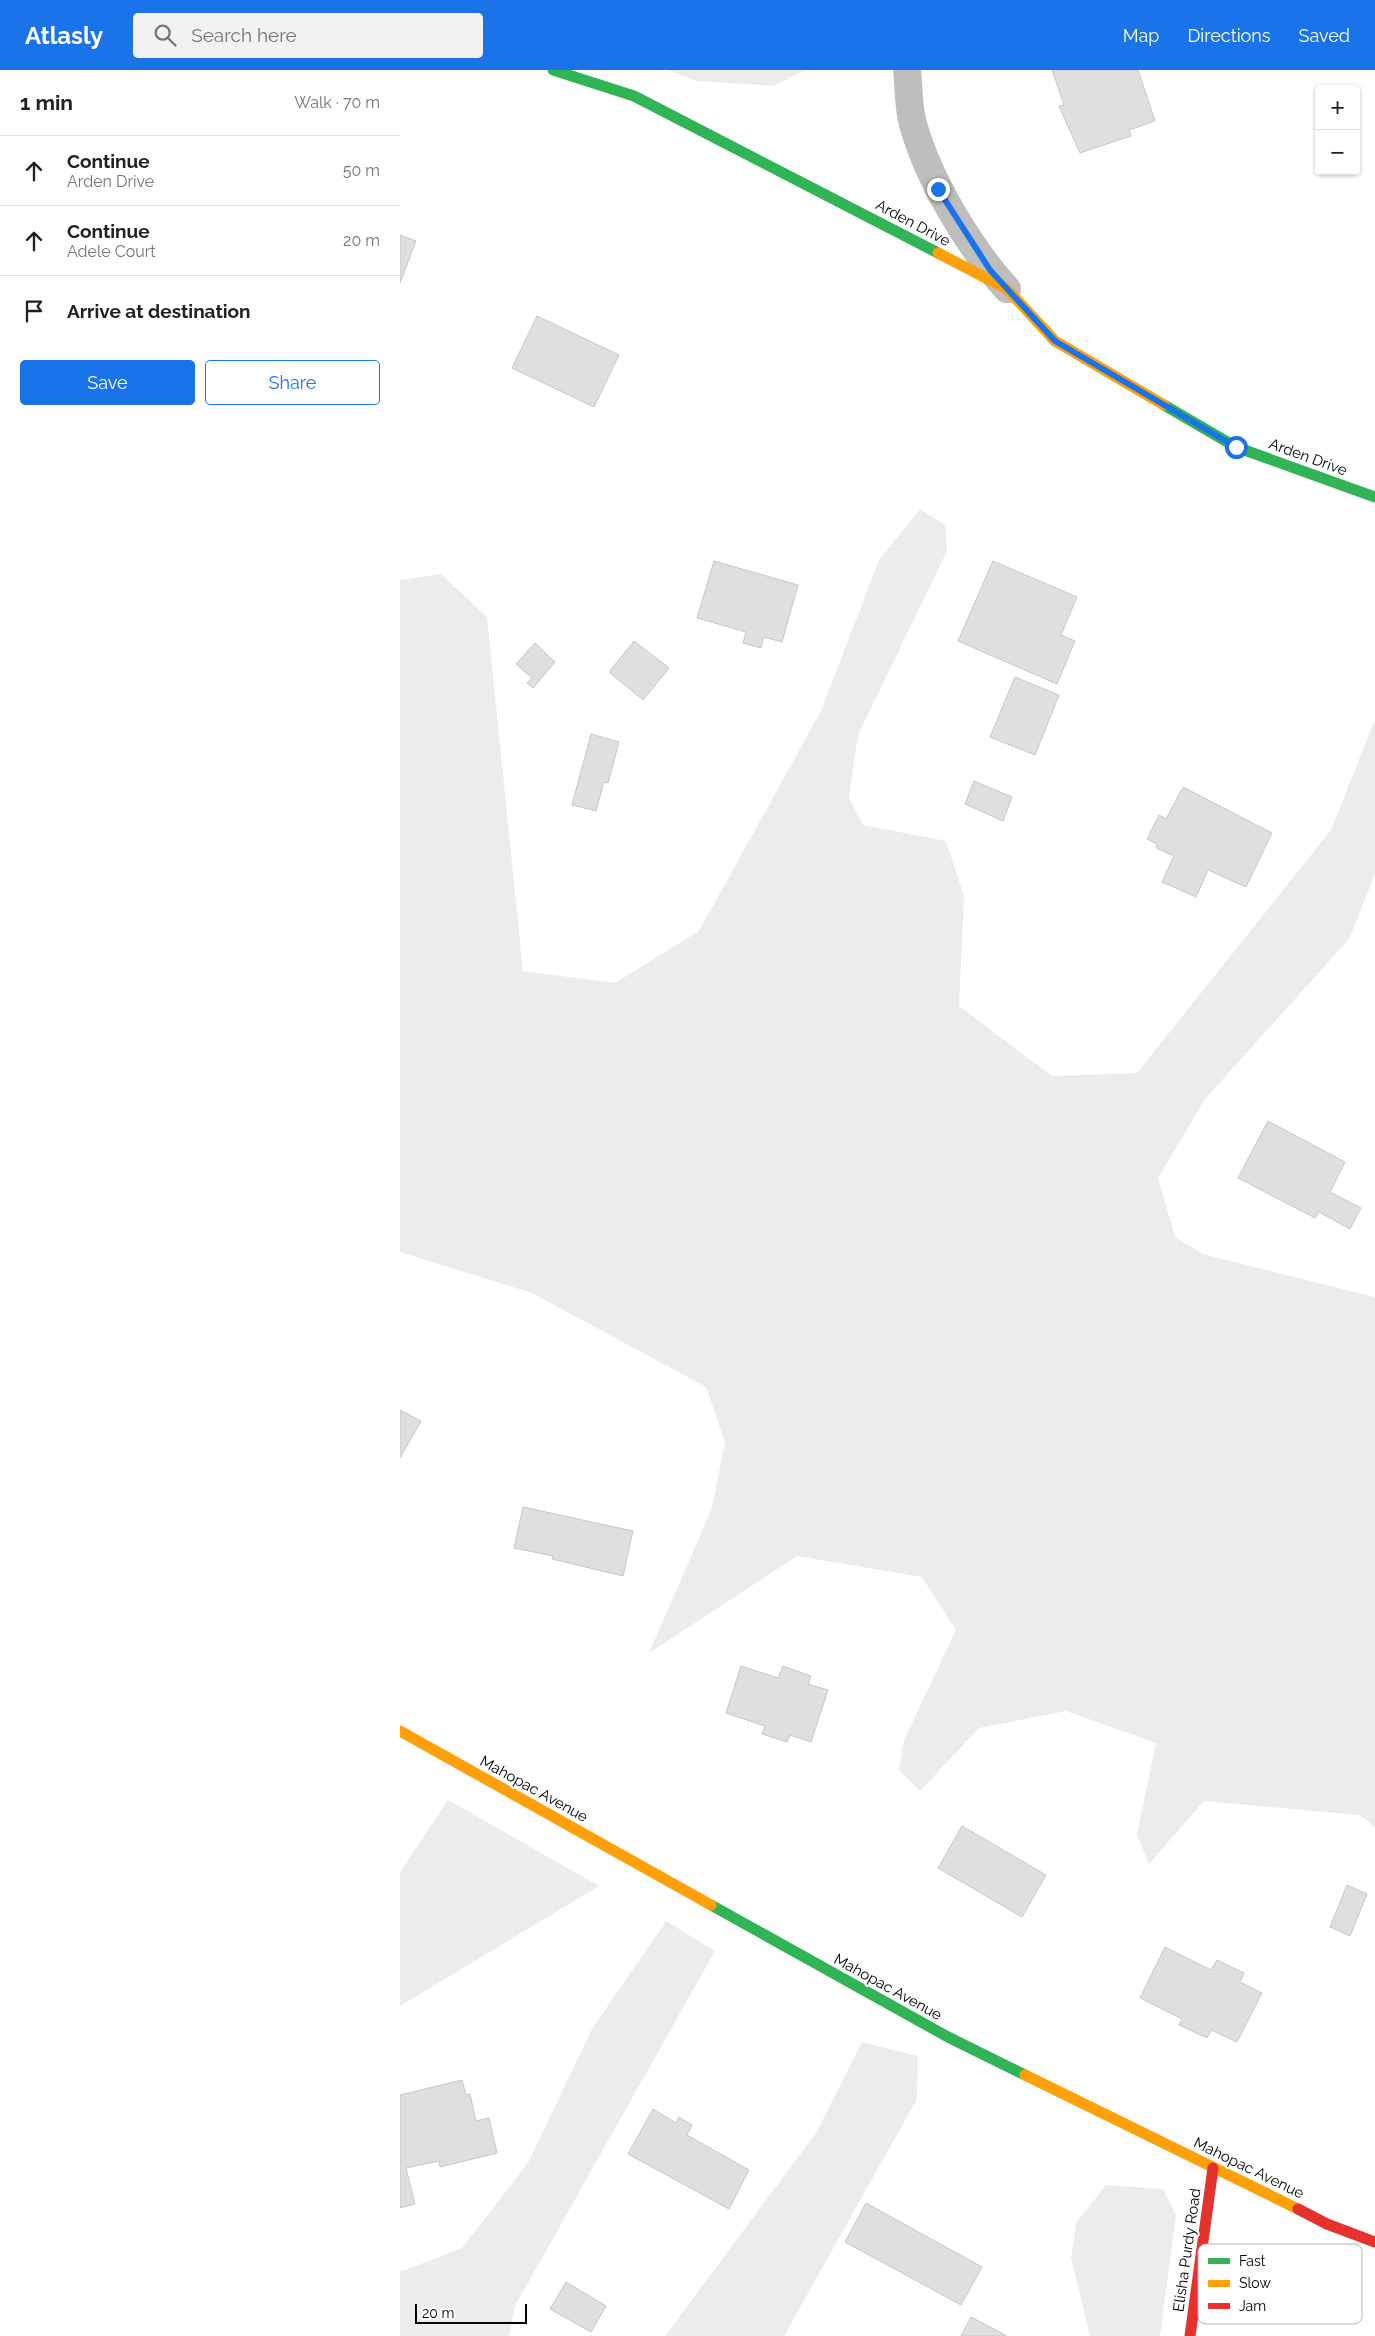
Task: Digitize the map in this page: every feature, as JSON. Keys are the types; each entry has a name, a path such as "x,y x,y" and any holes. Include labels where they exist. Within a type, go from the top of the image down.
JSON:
{"street":[{"name":"Arden Drive","path":"553,70 634,96 1007,290 1055,341 1236,447 1375,497"},
{"path":"907,70 912,123 938,189 990,270 1007,290"},
{"name":"Mahopac Avenue","path":"400,1731 948,2037 1328,2224 1375,2242"},
{"name":"Elisha Purdy Road","path":"1203,2244 1213,2168"},
{"name":"Elisha Purdy Road","path":"1190,2336 1198,2278"}],"shaded area":[{"path":"668,70 805,70 774,86 696,81"},
{"path":"920,509 945,525 947,551 858,735 849,798 863,825 946,841 964,896 959,1006 1052,1076 1137,1073 1331,830 1375,719 1375,874 1349,939 1205,1099 1158,1178 1175,1237 1203,1254 1375,1297 1375,1827 1359,1815 1204,1801 1149,1864 1137,1834 1156,1743 1066,1711 979,1728 920,1791 899,1770 904,1740 956,1630 922,1577 797,1556 649,1653 712,1508 725,1442 706,1387 532,1293 400,1252 400,580 441,574 487,617 523,971 615,983 699,931 821,711 879,560"},
{"path":"448,1800 599,1886 400,2006 400,1872"},
{"path":"666,1921 715,1951 515,2306 509,2336 400,2336 400,2272 462,2248 528,2163 592,2029"},
{"path":"862,2042 918,2056 917,2099 784,2336 665,2336 816,2133"},
{"path":"1106,2185 1163,2189 1176,2215 1160,2336 1090,2336 1071,2258 1076,2223"}],"building":[{"path":"1052,70 1138,70 1155,121 1129,130 1131,136 1080,153 1059,106 1064,105"},
{"path":"400,235 416,241 400,283"},
{"path":"537,316 619,355 594,407 512,368"},
{"path":"714,561 798,585 782,642 764,637 761,648 743,643 746,632 697,618"},
{"path":"993,561 1077,597 1061,635 1075,641 1057,684 958,641"},
{"path":"634,641 669,668 643,700 609,672"},
{"path":"535,643 555,662 533,688 527,683 532,678 516,664"},
{"path":"1015,677 1059,695 1035,755 990,737"},
{"path":"591,734 619,742 608,783 604,782 596,811 572,805"},
{"path":"974,781 1012,797 1003,821 965,804"},
{"path":"1183,787 1272,833 1246,887 1208,870 1196,897 1162,882 1174,856 1156,848 1157,844 1147,839 1159,815 1166,819"},
{"path":"1268,1121 1345,1162 1330,1192 1361,1208 1350,1229 1319,1212 1315,1218 1238,1178"},
{"path":"400,1410 421,1421 400,1458"},
{"path":"523,1507 633,1531 623,1576 552,1559 553,1556 514,1548"},
{"path":"741,1666 778,1678 783,1666 811,1676 808,1684 828,1690 811,1742 790,1735 787,1742 762,1734 765,1726 726,1713"},
{"path":"962,1826 1046,1875 1022,1917 938,1868"},
{"path":"1347,1885 1367,1894 1350,1936 1330,1927"},
{"path":"1165,1947 1211,1970 1217,1960 1244,1973 1240,1982 1262,1993 1237,2042 1211,2030 1207,2038 1179,2025 1182,2019 1140,1998"},
{"path":"462,2080 466,2095 470,2094 476,2121 489,2118 497,2153 440,2167 439,2161 406,2168 415,2204 400,2208 400,2095"},
{"path":"653,2109 676,2123 679,2117 692,2125 687,2135 749,2170 729,2209 628,2154"},
{"path":"866,2203 982,2267 961,2305 845,2242"},
{"path":"566,2282 606,2306 591,2332 550,2309"},
{"path":"971,2317 1007,2336 961,2336"}],"traffic: fast":[{"path":"553,70 634,96 938,253"},
{"path":"1164,405 1236,447 1375,497"},
{"path":"711,1905 948,2037 1025,2075"}],"traffic: slow":[{"path":"938,253 1007,289 1055,341 1164,405"},
{"path":"400,1731 711,1905"},
{"path":"1025,2075 1298,2209"}],"traffic: jam":[{"path":"1203,2244 1213,2168"},
{"path":"1298,2209 1327,2224 1375,2242"},
{"path":"1190,2336 1198,2278"}],"route":[{"path":"938,189 990,270 1055,341 1236,447"}]}
